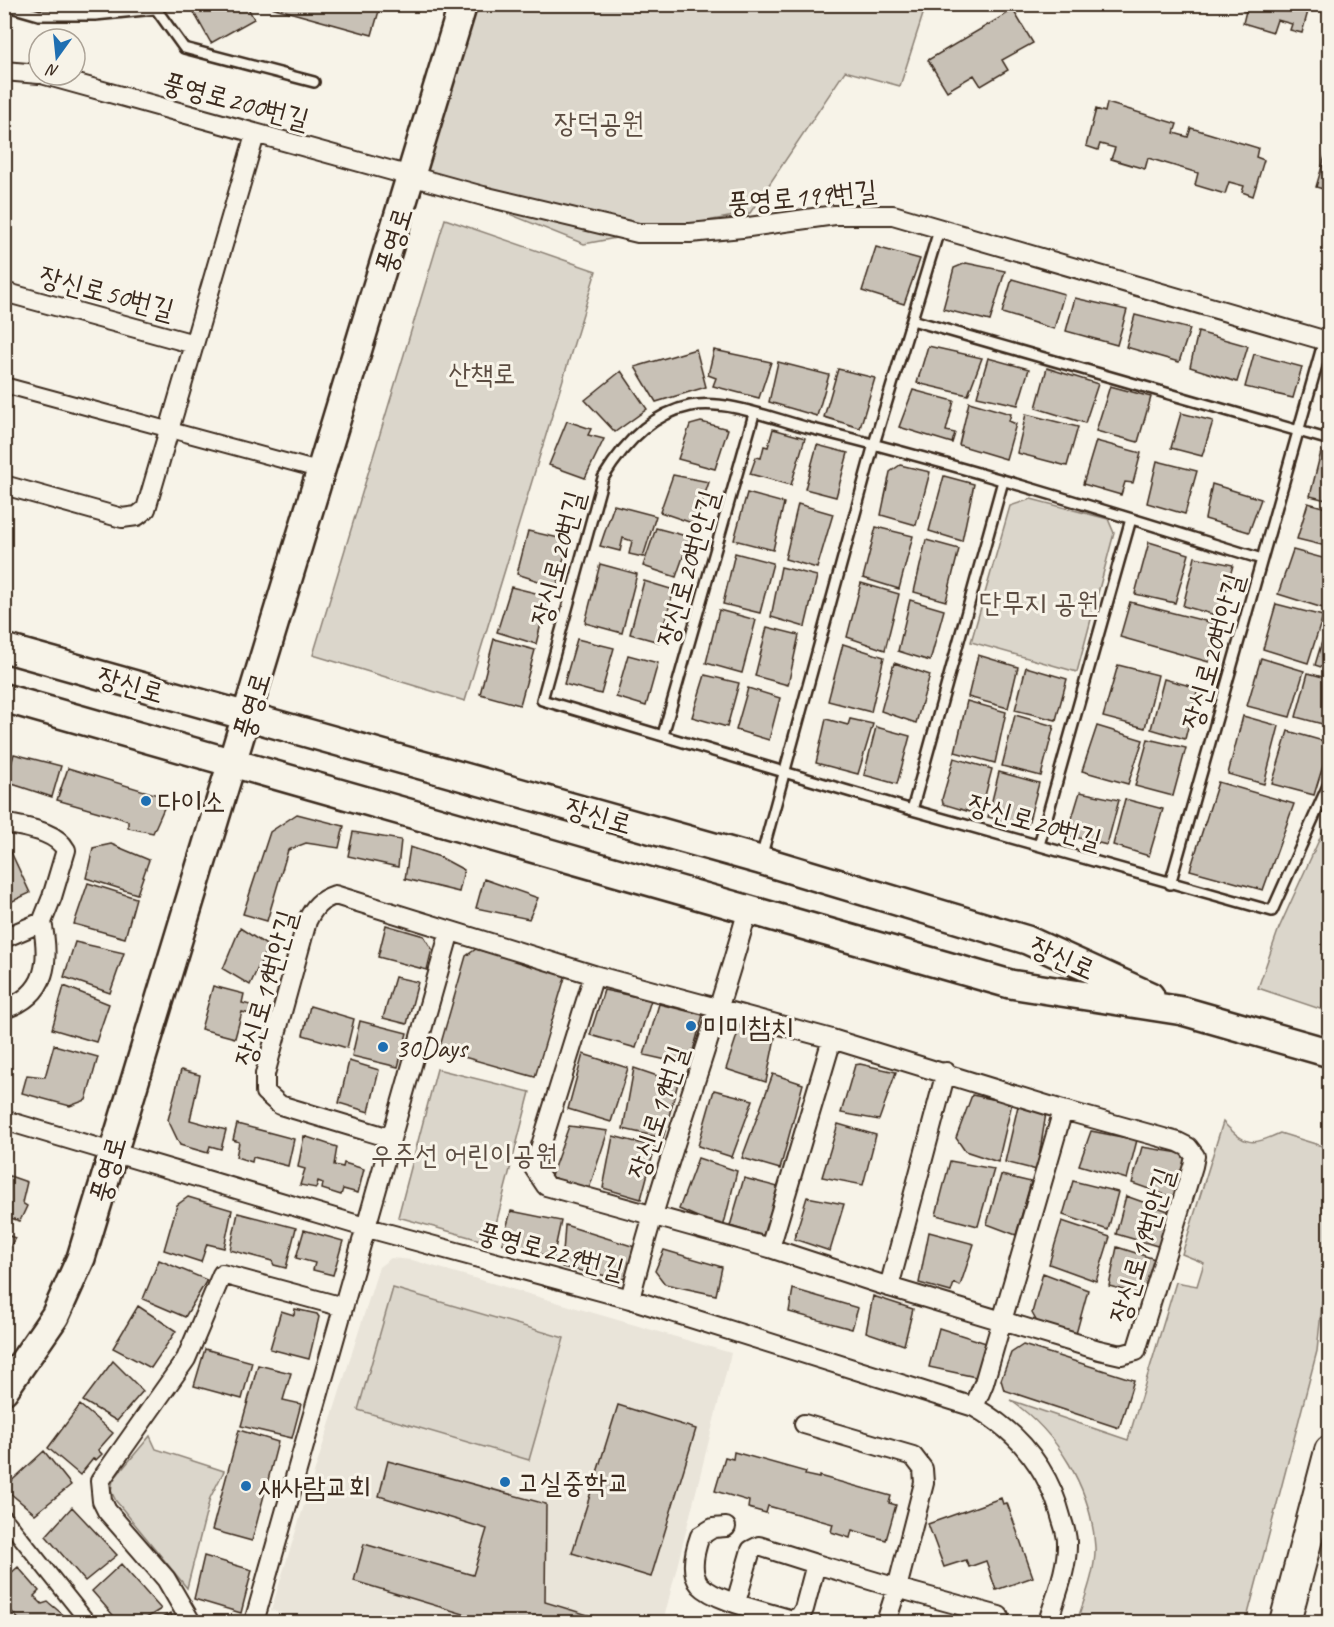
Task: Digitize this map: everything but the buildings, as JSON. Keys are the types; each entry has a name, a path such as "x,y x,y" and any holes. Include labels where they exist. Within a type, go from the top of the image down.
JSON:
{"main road":[{"name":"풍영로","path":"4,1390 55,1316 81,1258 112,1151 248,717 463,4"},
{"name":"장신로","path":"4,648 760,860 1026,940 1183,1011"},
{"name":"장신로","path":"4,698 1011,984 1183,1011 1329,1053"},
{"path":"1285,1623 1329,1451"}],"street":[{"path":"4,71 27,73"},
{"name":"풍영로200번길","path":"87,87 255,135 412,175"},
{"path":"4,485 122,518 137,516 146,509 171,430 255,135"},
{"name":"풍영로199번길","path":"412,175 483,196 638,233 690,233 800,219 867,214 893,215 940,226 1327,341"},
{"name":"장신로50번길","path":"4,292 194,344"},
{"path":"4,386 322,471"},
{"path":"4,823 51,836 60,841 66,850 42,922 47,946 47,967 33,994 4,1009"},
{"name":"장신로19번안길","path":"390,1138 280,1105 265,1092 265,1074 307,921 313,909 323,899 335,895 594,975 832,1039 946,1072 1063,1110 1178,1142 1195,1156 1193,1166 1136,1351 1121,1355 889,1287 770,1248 651,1217 546,1186 534,1168 594,975"},
{"name":"장신로19번길","path":"630,1299 651,1217 720,1010 748,909"},
{"path":"4,938 42,922"},
{"path":"254,1623 343,1307 368,1228 390,1138 450,931"},
{"path":"770,1248 832,1039"},
{"path":"889,1287 946,1072"},
{"path":"974,1407 1002,1320 1063,1110"},
{"name":"풍영로229번길","path":"4,1120 368,1228 630,1299 974,1407 997,1420 1019,1440 1045,1474 1058,1505 1067,1542 1063,1571 1048,1623"},
{"path":"191,1623 166,1579 107,1511 102,1501 100,1481 186,1359 222,1274 343,1307"},
{"path":"804,1424 913,1456 923,1469 924,1483 886,1623"},
{"path":"4,1517 88,1623"},
{"path":"726,1527 713,1528 700,1536 695,1550 694,1568 699,1584 713,1595 792,1620 800,1616 804,1609 816,1563"},
{"path":"736,1602 746,1562 751,1550 759,1546 999,1616"}],"lane":[{"path":"4,5 39,15 95,15 158,7 184,48 314,82"},
{"path":"760,860 874,444 940,226"},
{"path":"912,320 1329,440"},
{"name":"장신로20번안길","path":"1170,884 1296,430 1327,341"},
{"name":"장신로20번길","path":"1262,559 874,444 718,403 689,406 644,427 618,452 603,478 542,700 912,810 1272,911 1329,782"},
{"name":"장신로20번안길","path":"663,735 754,414"},
{"path":"912,810 1003,481"},
{"path":"1039,845 1131,519"}],"shaded area":[{"name":"고실중학교","path":"391,1258 412,1260 731,1353 663,1622 313,1622 271,1610 379,1267"}],"green space":[{"name":"장덕공원","path":"471,5 926,5 900,86 845,71 750,213 584,244 412,175"},
{"name":"산책로","path":"445,219 596,271 465,701 313,655"},
{"name":"단무지 공원","path":"1031,499 1108,519 1114,533 1077,672 971,642 1010,506"},
{"path":"1329,818 1329,1012 1258,988 1279,928"},
{"name":"우주선 어린이공원","path":"437,1069 530,1092 491,1243 398,1217"},
{"path":"1223,1122 1238,1136 1249,1141 1255,1142 1280,1133 1322,1146 1330,1153 1329,1274 1322,1303 1317,1351 1246,1622 1077,1622 1089,1585 1095,1556 1087,1504 1079,1483 1057,1445 1043,1428 1010,1400 1128,1440 1176,1282 1197,1286 1204,1263 1182,1254"},
{"path":"393,1288 564,1338 529,1460 358,1410"},
{"path":"150,1436 156,1449 224,1471 210,1498 187,1588 116,1501 111,1491 113,1480"}],"place":[{"name":"다이소","path":"146,801"},
{"name":"미미참치","path":"691,1026"},
{"name":"30Days","path":"383,1047"},
{"name":"고실중학교","path":"505,1482"},
{"name":"새사람교회","path":"246,1486"}]}
